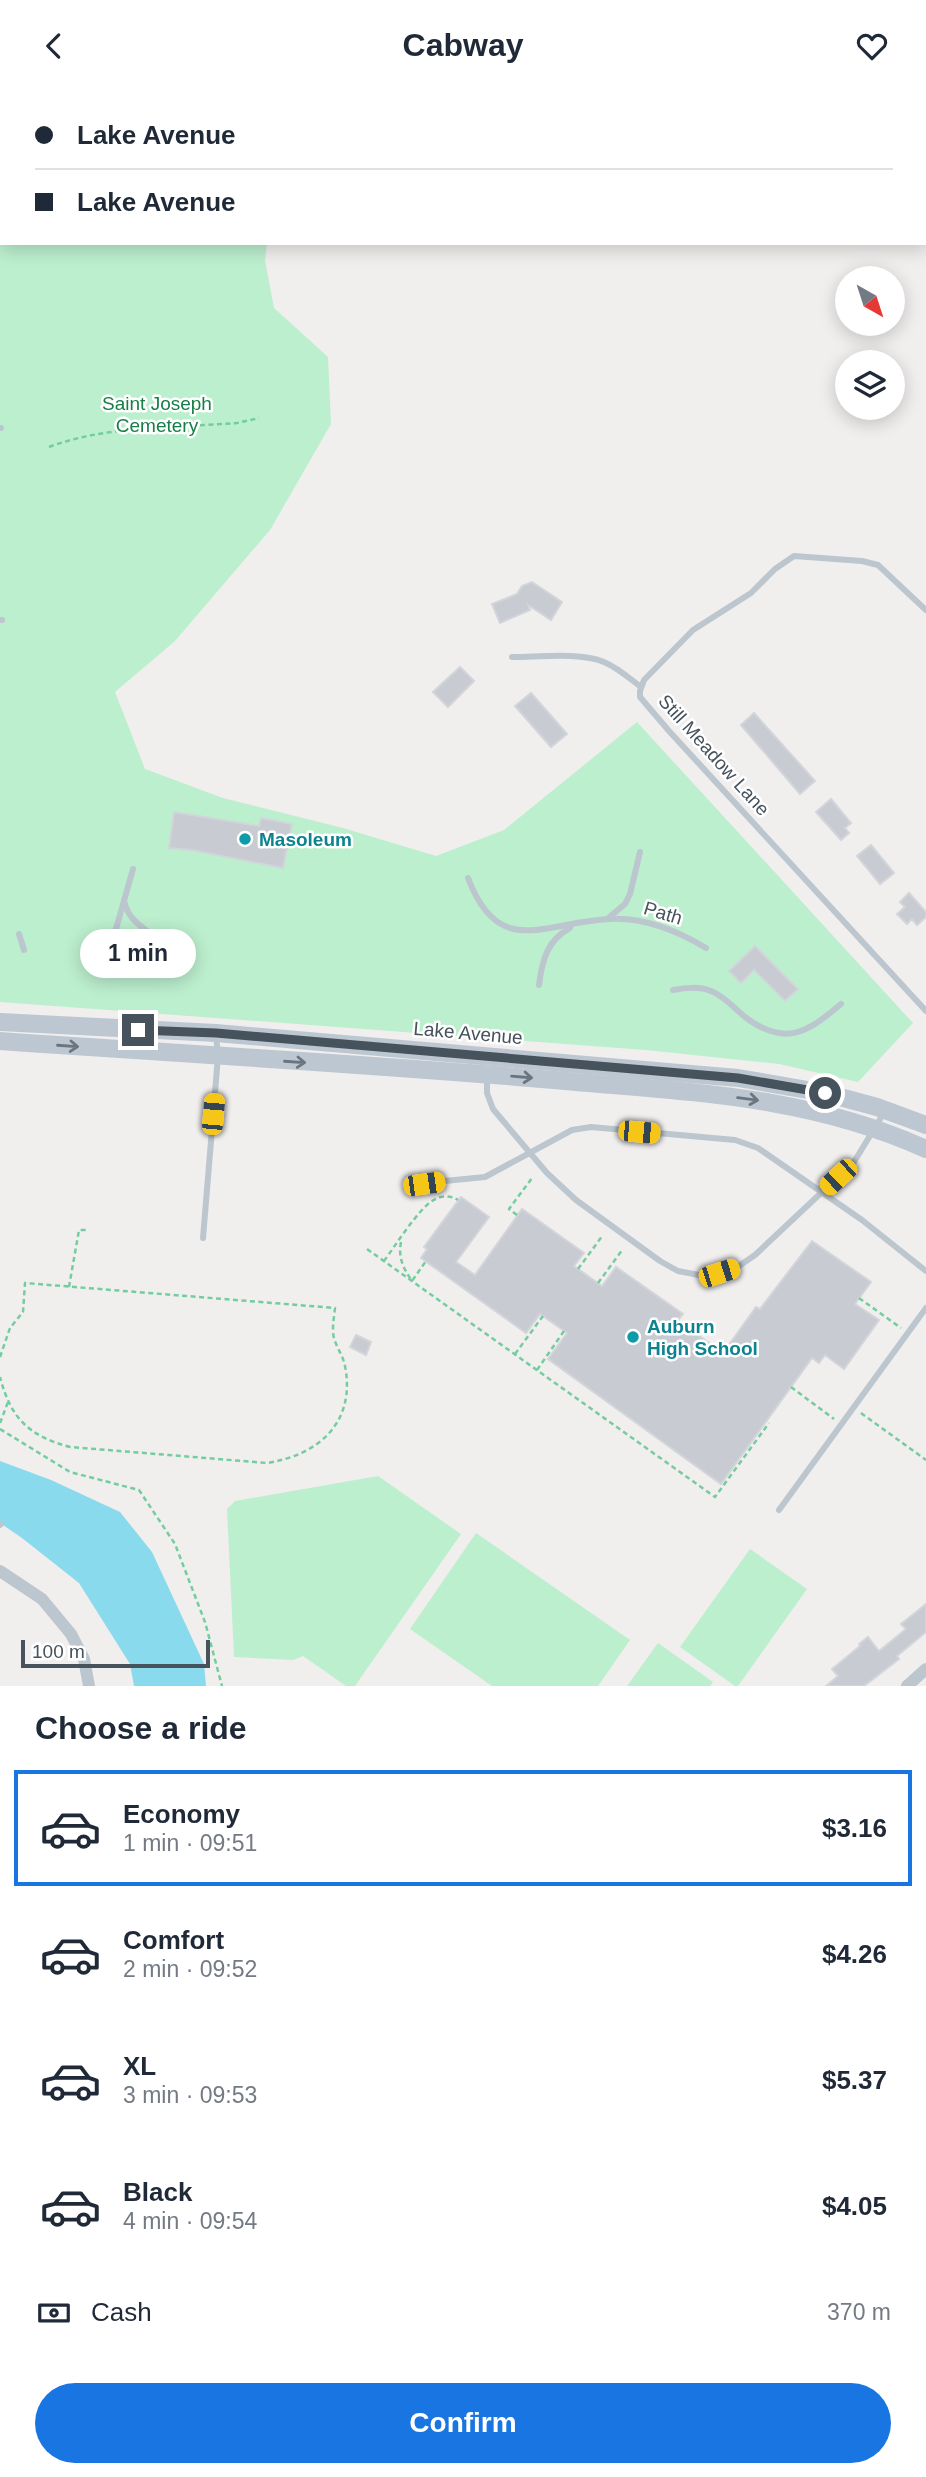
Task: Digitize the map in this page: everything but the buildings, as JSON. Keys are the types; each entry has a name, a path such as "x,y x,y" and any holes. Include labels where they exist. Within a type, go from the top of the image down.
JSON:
{"main road":[{"name":"Lake Avenue","path":"0,1022 216,1033 738,1078 825,1093 926,1125"},
{"name":"Lake Avenue","path":"0,1041 487,1075 769,1101 817,1110 874,1128 926,1149"}],"street":[{"path":"0,1571 42,1599 71,1634 84,1659 89,1686"},
{"path":"907,1686 926,1669"}],"lane":[{"name":"Still Meadow Lane","path":"926,610 878,565 862,561 794,556 775,569 751,593 693,630 660,663 641,687 640,697 926,1011"},
{"path":"512,657 587,658 602,661 618,669 641,687"},
{"name":"Path","path":"607,919 625,904 630,894 640,852"},
{"path":"111,936 116,929 133,870"},
{"name":"Path","path":"468,878 478,902 493,920 516,930 543,929 607,919 629,919 660,926 706,948"},
{"path":"124,898 127,911 134,922 150,933"},
{"name":"Path","path":"553,941 578,924"},
{"path":"539,985 541,966 553,941 543,929"},
{"path":"19,935 24,950"},
{"path":"673,990 695,987 710,990 767,1032 787,1036 809,1029 841,1004"},
{"path":"203,1238 218,1056 216,1033"},
{"path":"487,1056 487,1093 493,1109 547,1173 576,1200 660,1261 678,1271 699,1275 719,1273 739,1266 755,1255 854,1163 885,1110"},
{"path":"424,1184 485,1177 572,1130 591,1127 735,1140 758,1148 862,1220 926,1271"},
{"path":"779,1510 926,1308"}],"path":[{"path":"49,447 72,438 98,434 237,423 259,418"},
{"path":"517,1215 509,1209 532,1178"},
{"path":"384,1261 434,1199 447,1196 458,1200"},
{"path":"69,1287 79,1230 89,1230"},
{"path":"578,1269 603,1235"},
{"path":"403,1237 400,1257 412,1281"},
{"path":"367,1249 715,1497 769,1423"},
{"path":"598,1283 623,1249"},
{"path":"412,1281 426,1261"},
{"path":"0,1357 10,1328 23,1312 25,1283 335,1308 333,1338 341,1351 347,1391 342,1414 328,1435 312,1449 289,1460 267,1463 70,1447 48,1441 17,1419 0,1377"},
{"path":"859,1298 909,1334"},
{"path":"515,1355 543,1316"},
{"path":"537,1370 564,1331"},
{"path":"791,1387 842,1425"},
{"path":"0,1423 8,1402"},
{"path":"854,1408 926,1460"},
{"path":"0,1429 70,1472 139,1490 176,1544 205,1622 222,1686"}],"green space":[{"name":"Saint Joseph Cemetery","path":"0,245 267,245 265,260 274,308 328,357 331,424 270,530 175,641 115,692 145,769 223,798 343,828 436,856 504,830 637,722 913,1023 858,1082 779,1064 646,1050 0,1002"},
{"path":"378,1476 461,1534 355,1686 346,1686 303,1656 293,1660 234,1657 227,1509 235,1501"},
{"path":"476,1533 630,1640 598,1686 492,1686 410,1629"},
{"path":"750,1549 807,1589 738,1686 735,1686 680,1647"},
{"path":"658,1643 713,1682 710,1686 627,1686"}],"water":[{"path":"0,1461 51,1480 120,1512 152,1552 204,1664 206,1686 134,1686 130,1664 79,1583 0,1523"}],"place":[{"name":"Masoleum","path":"245,839"},
{"name":"Auburn High School","path":"633,1337"}],"route":[{"path":"138,1030 216,1033 738,1078 825,1093"}]}
